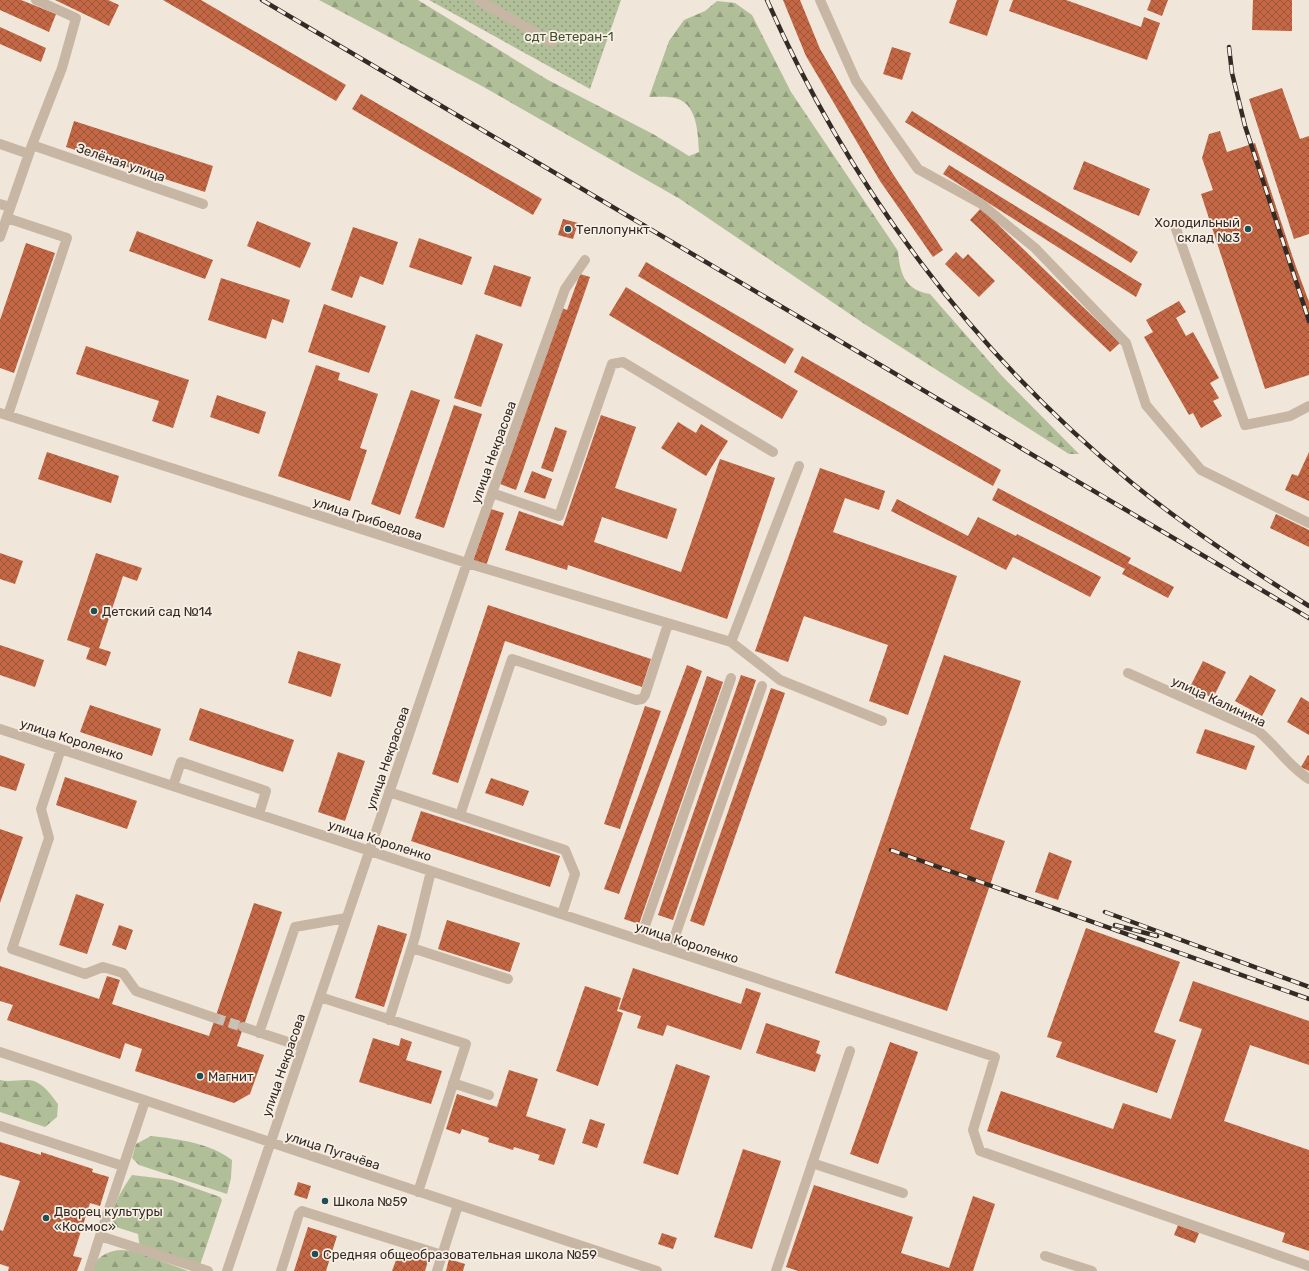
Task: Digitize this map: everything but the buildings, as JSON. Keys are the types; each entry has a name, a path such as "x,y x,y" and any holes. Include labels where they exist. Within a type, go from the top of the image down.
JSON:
{"street":[{"path":"0,237 30,149 62,68 76,18 36,0"},
{"path":"478,0 552,42"},
{"path":"820,0 856,81 918,169 980,203 1035,248 1126,342 1146,405 1201,470 1309,523"},
{"name":"Зелёная улица","path":"0,144 30,149 202,204"},
{"path":"0,204 10,207"},
{"path":"4,414 67,238 7,218"},
{"path":"1175,226 1245,425 1290,416 1309,406"},
{"name":"улица Некрасова","path":"227,1271 467,563 565,289 585,260"},
{"path":"492,493 559,516 612,364 623,362 773,452"},
{"name":"улица Грибоедова","path":"4,414 467,563 731,642"},
{"path":"799,466 731,642 780,680 882,721"},
{"path":"460,815 512,658 636,700 642,699 645,695 668,624"},
{"name":"улица Калинина","path":"1128,673 1258,731 1267,738 1289,764 1309,779"},
{"path":"640,940 731,678"},
{"path":"670,950 762,686"},
{"name":"улица Короленко","path":"0,729 995,1057 973,1130 980,1151 1309,1266"},
{"path":"61,749 41,809 49,838 12,949 84,974 104,967 123,973 136,991 215,1018"},
{"path":"173,786 181,762 266,791 259,814"},
{"path":"389,792 565,850 575,874 562,914"},
{"path":"389,1020 412,948 431,871"},
{"path":"260,1033 295,927 346,918"},
{"path":"412,948 508,979"},
{"path":"320,998 466,1044 418,1192"},
{"path":"244,1027 303,1047"},
{"path":"776,1271 850,1051"},
{"name":"улица Пугачёва","path":"0,1052 657,1271"},
{"path":"453,1083 489,1095"},
{"path":"89,1271 145,1101"},
{"path":"0,1126 123,1166"},
{"path":"812,1162 903,1193"},
{"path":"437,1271 458,1205"},
{"path":"281,1271 299,1214 302,1211 442,1255"},
{"path":"100,1236 208,1271"},
{"path":"1045,1256 1092,1271"}],"green space":[{"path":"319,0 418,0 548,80 653,134 689,156 699,152 696,122 690,108 685,103 675,98 649,97 669,41 684,20 705,11 717,1 735,3 752,15 791,92 898,251 900,267 905,280 915,289 930,294 1002,376 1079,454 1069,454 866,325 680,199 480,85"},
{"name":"сдт Ветеран-1","path":"429,0 621,0 590,89"},
{"path":"0,1080 31,1080 40,1084 48,1091 58,1104 57,1117 45,1127 0,1112"},
{"path":"151,1136 183,1140 204,1146 223,1154 232,1160 231,1178 227,1194 139,1165 132,1158 136,1144"},
{"path":"132,1175 172,1180 220,1197 222,1200 200,1265 140,1249 138,1234 113,1226 113,1212 115,1205"},
{"path":"121,1250 135,1251 188,1271 90,1271 99,1258 106,1253"}],"tunnel":[{"path":"215,1018 243,1027"}],"railway":[{"path":"262,0 1309,618"},
{"path":"767,0 800,69 836,136 877,201 921,263 969,323 1020,379 1074,433 1132,483 1174,516 1218,547 1309,606"},
{"path":"1229,47 1232,73 1245,126 1309,321"},
{"path":"891,850 1309,999"},
{"path":"1105,912 1309,987"},
{"path":"1115,925 1157,936"}],"place":[{"name":"Теплопункт","path":"568,229"},
{"name":"Холодильный склад №3","path":"1248,229"},
{"name":"Детский сад №14","path":"94,611"},
{"name":"Магнит","path":"200,1076"},
{"name":"Школа №59","path":"325,1201"},
{"name":"Дворец культуры «Космос»","path":"46,1218"},
{"name":"Средняя общеобразовательная школа №59","path":"315,1254"}]}
